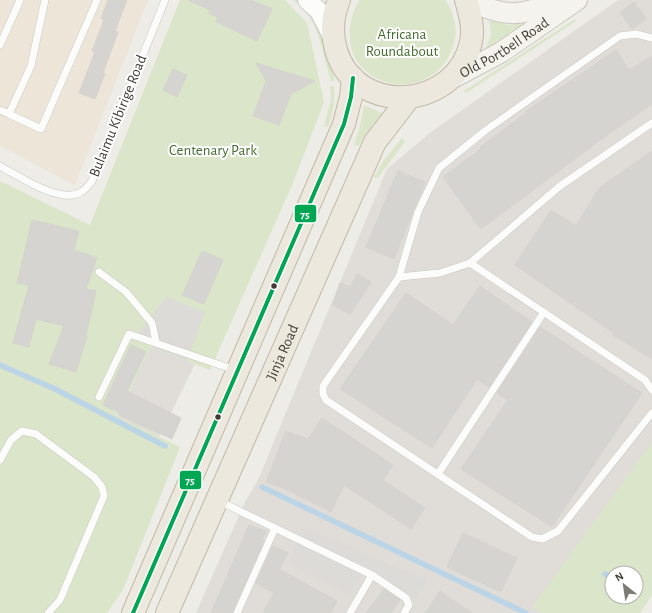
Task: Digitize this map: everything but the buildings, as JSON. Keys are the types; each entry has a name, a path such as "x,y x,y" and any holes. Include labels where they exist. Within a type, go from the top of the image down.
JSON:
{"highway":[{"path":"339,0 333,13 332,36 339,59 353,78 369,90 388,97 409,98 430,92 449,80 463,62 471,42 472,20 467,0"},
{"path":"133,613 239,371 344,124 350,103 353,78"},
{"name":"Jinja Road","path":"167,613 375,142 409,98"}],"main road":[{"name":"Old Portbell Road","path":"467,0 492,10 514,14 535,11 556,0"},
{"name":"Old Portbell Road","path":"449,80 500,53 577,0"}],"street":[{"path":"307,0 319,11 332,36"}],"lane":[{"path":"0,45 20,0"},
{"path":"9,114 31,66 46,0"},
{"path":"0,110 41,129 97,0"},
{"name":"Bulaimu Kibirige Road","path":"0,166 52,193 69,196 81,192 92,181 165,0"},
{"path":"652,38 636,34 620,36 486,130 439,168 418,212 399,277 323,386 323,394 326,400 532,537 542,539 558,531 652,412"},
{"path":"399,277 440,273 470,263 560,186 652,123"},
{"path":"470,263 645,380 652,390"},
{"path":"99,272 126,292 148,318 152,324 156,342"},
{"path":"438,474 544,312"},
{"path":"99,397 129,334 239,371"},
{"path":"0,460 11,440 22,431 36,434 94,477 102,487 104,496 60,600 48,613"},
{"path":"217,500 253,519 275,528 372,575 406,598 409,606 404,613"},
{"path":"238,613 275,528"},
{"path":"350,613 372,575"}],"shaded area":[{"path":"0,0 148,0 75,185 0,146"},
{"path":"618,0 652,0 652,521 618,565 604,565 604,593 596,613 196,613 245,502 258,480 387,169 431,132"},
{"path":"166,297 205,312 187,361 134,339"},
{"path":"151,347 195,364 159,437 116,417"},
{"path":"303,527 427,580 415,598 363,573 348,595 290,563"}],"green space":[{"name":"Centenary Park","path":"180,0 285,0 307,23 324,102 293,183 210,370 151,347 116,416 180,447 123,590 107,613 0,613 0,181 90,225"},
{"path":"293,0 300,0 317,20 335,81 331,81 315,26 309,16"},
{"name":"Africana Roundabout","path":"360,0 445,0 453,15 456,32 454,43 444,64 429,77 411,83 393,84 375,78 361,66 352,49 350,24 354,10"},
{"path":"489,19 508,25 528,23 486,48 491,34"},
{"path":"575,19 576,21 466,93 464,91"},
{"path":"330,86 334,86 334,97 328,127 324,126 331,99"},
{"path":"364,105 382,113 359,146 354,145 360,126"},
{"path":"402,138 405,141 378,178 374,177 382,163"},
{"path":"652,442 652,595 640,613 542,613 532,607"}],"waterway":[{"path":"0,365 55,389 165,446"},
{"path":"262,487 526,613"}],"transit line":[{"name":"75","path":"133,613 344,124 351,97 353,78"}]}
